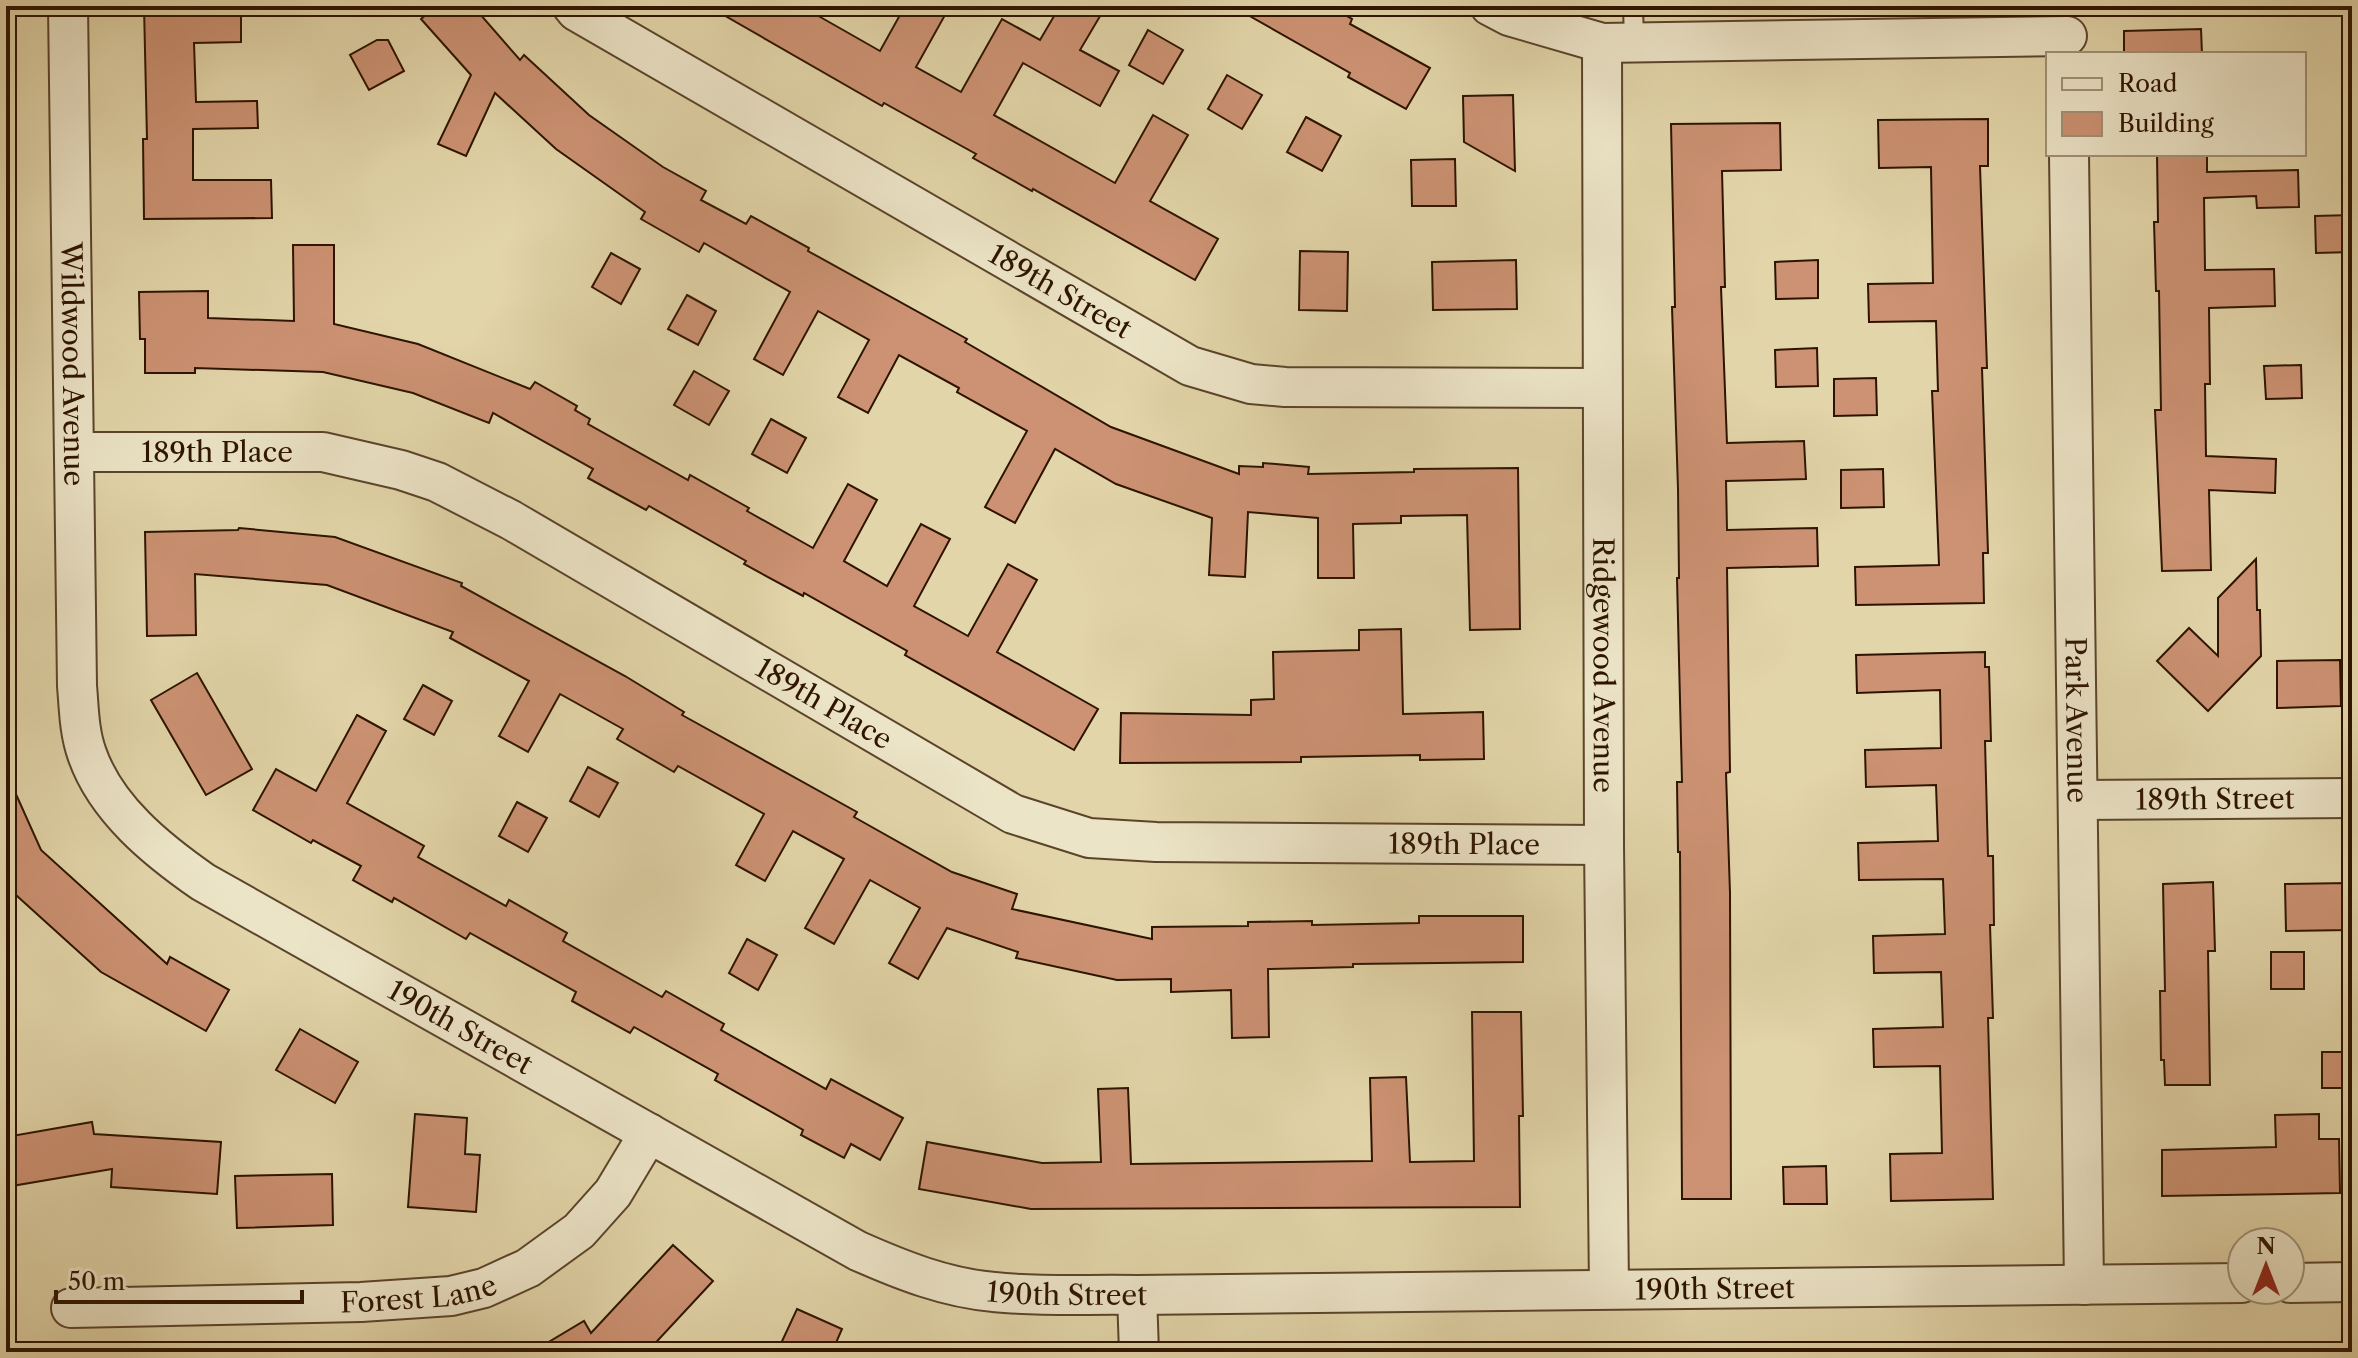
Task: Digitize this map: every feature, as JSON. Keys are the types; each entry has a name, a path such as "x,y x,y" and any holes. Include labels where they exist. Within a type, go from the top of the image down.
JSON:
{"street":[{"name":"Wildwood Avenue","path":"68,6 80,723"},
{"name":"189th Street","path":"572,6 1190,366 1251,384 1285,387 1602,388"},
{"path":"1490,6 1509,16 1623,30 2068,32"},
{"name":"Ridgewood Avenue","path":"1609,1288 1602,388 1623,30"},
{"name":"Park Avenue","path":"2069,156 2084,1285"},
{"name":"189th Place","path":"75,452 323,452 401,470 437,482 476,500 1013,814 1089,838 1156,842 1604,845"},
{"name":"190th Street","path":"80,723 87,753 110,797 138,830 167,857 203,882 858,1251 946,1283 993,1292 1137,1295 2226,1283"},
{"name":"189th Street","path":"2079,800 2352,798"},
{"name":"Forest Lane","path":"71,1308 361,1302 451,1296 484,1288 528,1268 579,1231 613,1193 649,1133"},
{"path":"2306,1283 2352,1282"},
{"path":"1137,1295 1139,1352"}],"building":[{"path":"144,6 241,6 241,42 194,43 196,102 257,101 258,128 193,129 193,180 271,180 272,218 144,219 143,139 147,139"},
{"path":"436,6 473,6 520,60 524,55 589,115 663,167 706,191 701,200 746,224 751,216 809,248 808,251 967,339 965,342 1111,427 1239,474 1239,466 1263,467 1263,463 1309,467 1308,474 1518,468 1520,629 1470,630 1467,515 1401,516 1401,523 1353,524 1354,578 1318,578 1318,518 1248,512 1245,577 1209,575 1212,518 1116,484 1055,449 1015,523 985,507 1027,431 899,355 868,413 838,397 869,340 818,311 783,375 754,359 790,292 704,243 699,252 641,219 645,212 556,149 495,93 466,156 438,144 471,75 421,19"},
{"path":"708,6 820,6 815,14 880,51 905,6 950,6 916,67 961,92 1002,19 1040,40 1060,6 1106,6 1080,50 1119,71 1100,106 1023,63 994,115 1115,183 1153,115 1188,135 1150,201 1218,239 1195,280 973,158 976,154 884,103 882,106"},
{"path":"1232,6 1329,6 1352,19 1350,24 1430,68 1406,109 1348,77 1350,73"},
{"path":"2201,29 2202,52 2124,52 2124,31"},
{"path":"1148,30 1183,50 1163,84 1129,65"},
{"path":"377,40 388,40 404,71 369,90 350,55"},
{"path":"1227,75 1262,95 1242,129 1208,109"},
{"path":"1513,95 1515,171 1464,142 1463,96"},
{"path":"1306,117 1341,136 1322,171 1287,152"},
{"path":"1988,119 1988,166 1980,166 1987,368 1982,368 1988,553 1983,553 1984,603 1856,605 1855,567 1939,565 1932,391 1938,391 1936,321 1869,322 1868,284 1933,283 1931,167 1879,168 1878,120"},
{"path":"1780,123 1781,170 1722,171 1725,287 1721,287 1727,443 1804,441 1806,479 1726,481 1727,530 1817,528 1818,566 1727,568 1731,1199 1682,1199 1677,782 1682,782 1671,124"},
{"path":"2157,156 2207,156 2207,172 2298,170 2299,207 2257,208 2256,196 2204,198 2205,270 2274,269 2275,306 2209,308 2210,384 2205,384 2206,456 2276,459 2275,493 2209,490 2211,570 2162,571 2155,410 2161,410 2159,291 2156,291 2154,222 2158,222"},
{"path":"1455,159 1456,206 1412,206 1411,160"},
{"path":"2352,215 2352,252 2316,253 2315,216"},
{"path":"293,245 334,245 334,324 418,344 530,389 535,382 577,406 575,410 590,419 588,424 688,480 690,475 813,548 848,484 877,500 844,561 887,586 921,524 950,539 914,606 968,636 1008,564 1037,580 997,652 1098,709 1074,750 905,655 907,651 804,593 803,596 744,564 746,561 649,506 646,510 588,478 593,469 493,413 489,423 413,393 323,372 195,368 195,373 145,373 145,339 140,339 139,292 208,291 208,318 294,321"},
{"path":"1300,251 1348,252 1347,311 1299,310"},
{"path":"611,253 640,269 621,304 592,287"},
{"path":"1516,260 1517,309 1433,310 1432,262"},
{"path":"1818,260 1818,298 1776,299 1775,262"},
{"path":"687,295 716,311 698,345 668,329"},
{"path":"1817,348 1818,386 1776,387 1775,350"},
{"path":"2301,365 2302,398 2266,399 2264,366"},
{"path":"694,371 729,391 709,425 674,405"},
{"path":"1876,378 1877,415 1834,416 1834,379"},
{"path":"771,419 806,438 787,473 752,454"},
{"path":"1883,469 1884,507 1841,508 1841,470"},
{"path":"239,528 335,537 462,583 461,586 625,676 684,712 682,715 857,812 854,817 952,872 1017,894 1012,909 1152,939 1152,927 1248,926 1248,922 1312,921 1312,925 1419,923 1419,916 1523,916 1523,962 1353,964 1353,967 1268,969 1269,1037 1232,1038 1231,990 1171,992 1171,979 1117,980 1016,958 1018,952 947,928 918,979 889,963 920,908 870,880 834,944 805,928 844,859 793,831 765,881 736,865 764,814 678,766 674,772 617,739 623,729 560,694 528,752 499,736 529,681 450,638 453,632 327,585 195,574 196,635 147,636 145,532"},
{"path":"2256,559 2261,656 2208,711 2157,661 2189,628 2218,656 2218,598"},
{"path":"1401,629 1403,714 1483,712 1484,759 1420,760 1420,755 1301,757 1301,762 1120,763 1121,713 1251,715 1251,700 1274,699 1273,652 1359,650 1359,630"},
{"path":"1985,652 1985,667 1989,667 1991,741 1985,741 1988,856 1993,856 1994,925 1990,925 1993,1018 1988,1018 1993,1199 1891,1201 1890,1154 1942,1153 1940,1066 1874,1067 1873,1029 1943,1027 1941,972 1874,973 1873,936 1945,934 1943,879 1859,880 1858,843 1938,841 1936,785 1866,787 1865,750 1941,748 1940,690 1857,693 1856,655"},
{"path":"2340,660 2341,706 2277,708 2277,661"},
{"path":"197,673 252,769 206,795 151,700"},
{"path":"423,685 452,701 434,735 404,719"},
{"path":"357,715 386,731 347,803 424,846 418,857 506,906 509,900 567,933 563,941 662,997 666,991 724,1024 721,1030 826,1089 831,1079 903,1118 880,1160 851,1144 844,1158 801,1135 803,1130 715,1080 718,1074 634,1027 630,1033 572,1001 576,992 470,933 466,939 394,898 392,902 353,880 361,866 313,840 311,843 253,810 276,769 316,791"},
{"path":"588,767 618,783 599,817 570,801"},
{"path":"6,772 41,850 167,964 170,957 229,990 206,1031 101,972 6,886"},
{"path":"517,802 547,818 528,852 499,836"},
{"path":"2213,882 2215,951 2208,951 2210,1085 2165,1085 2164,1060 2161,1060 2160,991 2165,991 2163,884"},
{"path":"2349,883 2349,930 2286,931 2285,884"},
{"path":"747,939 777,955 758,990 729,973"},
{"path":"2271,952 2304,952 2304,989 2271,989"},
{"path":"1472,1012 1521,1012 1523,1116 1519,1116 1520,1207 1031,1209 919,1189 927,1142 1042,1163 1101,1162 1098,1089 1128,1088 1131,1164 1372,1161 1370,1078 1406,1077 1410,1162 1474,1161"},
{"path":"300,1029 358,1062 335,1103 276,1070"},
{"path":"2322,1052 2352,1052 2352,1088 2322,1088"},
{"path":"415,1114 467,1118 465,1154 480,1155 476,1212 408,1207"},
{"path":"2319,1114 2319,1139 2339,1139 2340,1193 2162,1196 2162,1150 2276,1147 2275,1115"},
{"path":"92,1122 94,1134 221,1142 217,1194 111,1187 112,1169 6,1187 6,1137"},
{"path":"1826,1166 1827,1204 1784,1204 1783,1167"},
{"path":"332,1174 333,1225 237,1228 235,1176"},
{"path":"673,1245 713,1281 647,1352 532,1352 584,1321 591,1333"},
{"path":"797,1309 842,1329 832,1352 777,1352"}]}
